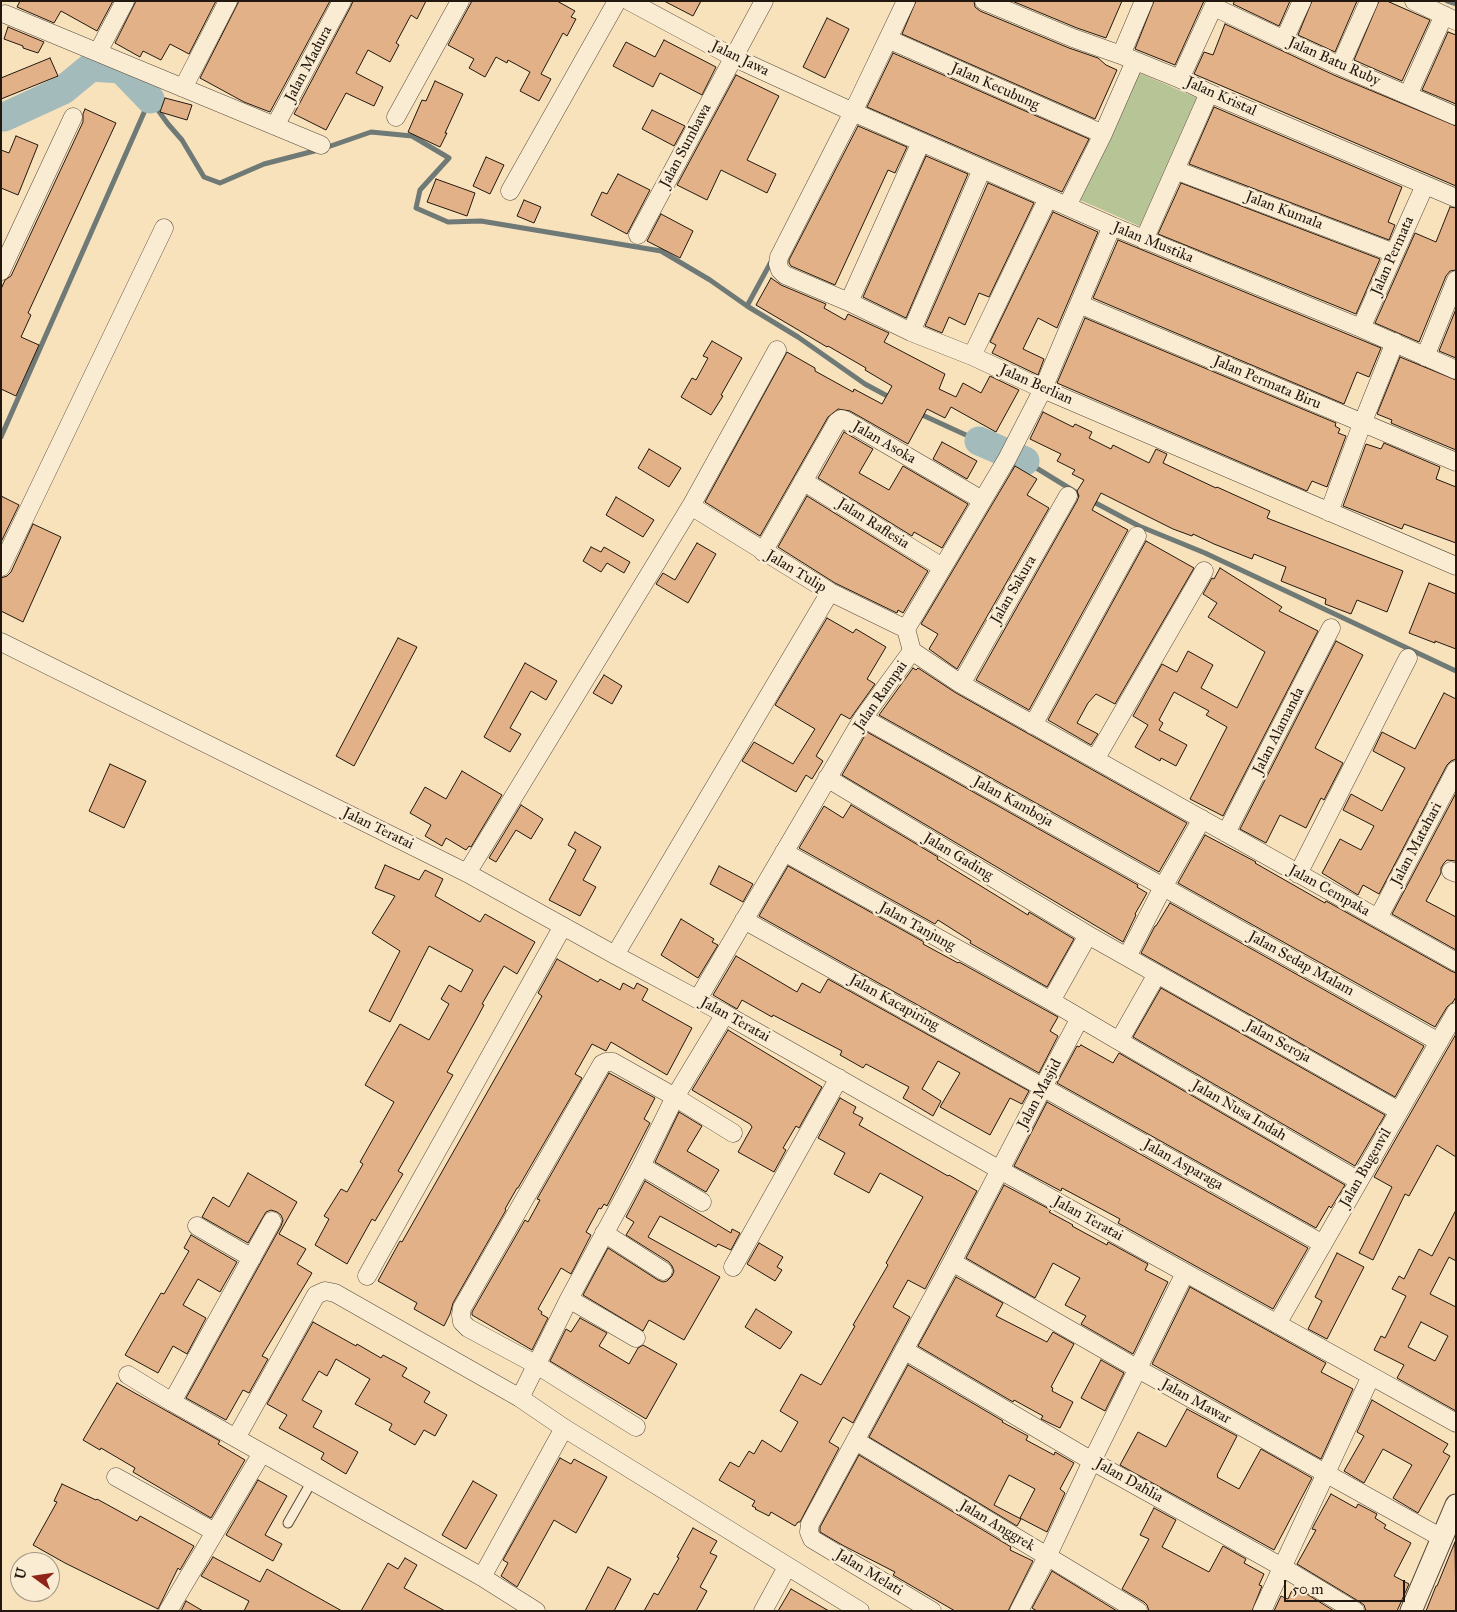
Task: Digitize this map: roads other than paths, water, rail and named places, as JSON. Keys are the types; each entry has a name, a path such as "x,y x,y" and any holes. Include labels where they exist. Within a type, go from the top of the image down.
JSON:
{"street":[{"path":"98,52 125,1"},
{"path":"182,88 228,1"},
{"name":"Jalan Madura","path":"275,126 342,1"},
{"path":"396,117 460,1"},
{"path":"510,191 617,1"},
{"name":"Jalan Jawa","path":"630,1 734,57 848,110"},
{"name":"Jalan Sumbawa","path":"638,236 764,1"},
{"path":"848,110 888,39 906,1"},
{"name":"Jalan Kristal","path":"984,1 1180,79 1456,198"},
{"path":"1068,206 1103,134 1128,58 1144,1"},
{"path":"1284,40 1302,1"},
{"path":"1340,66 1369,1"},
{"path":"1408,95 1450,18 1414,1"},
{"path":"1180,79 1215,4"},
{"name":"Jalan Batu Ruby","path":"1215,4 1284,40 1456,116"},
{"path":"6,12 182,88 321,145"},
{"name":"Jalan Kecubung","path":"888,39 1103,134"},
{"path":"1144,240 1209,93"},
{"name":"Jalan Mustika","path":"848,110 1144,240 1395,342 1456,370"},
{"name":"Jalan Berlian","path":"848,110 779,257 778,264 780,270 785,275 850,302 911,332 972,356 1043,389 1456,566"},
{"path":"1,271 73,117"},
{"path":"850,302 921,142"},
{"path":"911,332 982,169"},
{"name":"Jalan Kumala","path":"1175,170 1394,253"},
{"name":"Jalan Permata","path":"1361,328 1425,184"},
{"path":"972,356 1048,198"},
{"path":"906,629 1017,440 1043,389 1112,226"},
{"path":"1,567 164,228"},
{"path":"1425,356 1456,280"},
{"name":"Jalan Permata Biru","path":"1078,304 1456,462"},
{"path":"1329,512 1395,342"},
{"path":"467,873 690,506 777,350"},
{"name":"Jalan Asoka","path":"763,552 840,419 845,420 982,500"},
{"name":"Jalan Raflesia","path":"803,481 942,567"},
{"name":"Jalan Sakura","path":"961,684 1068,496"},
{"name":"Jalan Tulip","path":"690,506 830,592 906,629"},
{"path":"1033,725 1137,536"},
{"path":"1096,758 1204,571"},
{"path":"615,955 830,592"},
{"name":"Jalan Alamanda","path":"1226,833 1331,628"},
{"name":"Jalan Rampai","path":"698,999 863,718 912,651 906,629"},
{"name":"Jalan Teratai","path":"1,642 467,873 725,1014 1000,1170 1456,1423"},
{"path":"912,651 961,684 1202,819 1163,887 1127,957"},
{"path":"1298,874 1408,658"},
{"name":"Jalan Kamboja","path":"863,718 1163,887"},
{"name":"Jalan Matahari","path":"1378,918 1456,770"},
{"name":"Jalan Gading","path":"827,778 1127,957"},
{"name":"Jalan Cempaka","path":"1202,819 1456,962"},
{"name":"Jalan Tanjung","path":"784,852 1080,1018"},
{"name":"Jalan Sedap Malam","path":"1163,887 1439,1042"},
{"name":"Jalan Kacapiring","path":"744,920 1043,1087"},
{"path":"367,1276 563,926"},
{"path":"1051,1001 1088,935"},
{"name":"Jalan Seroja","path":"1127,957 1399,1111"},
{"path":"1119,1040 1157,974"},
{"name":"Jalan Bugenvil","path":"1277,1324 1456,1012"},
{"path":"530,1380 569,1299 641,1166 675,1097 725,1014"},
{"name":"Jalan Masjid","path":"808,1532 810,1524 952,1262 1080,1018"},
{"name":"Jalan Nusa Indah","path":"1080,1018 1359,1181"},
{"path":"733,1133 613,1062 602,1064 462,1308 462,1322 530,1380 564,1428 860,1611"},
{"path":"733,1267 839,1078"},
{"name":"Jalan Asparaga","path":"1043,1087 1323,1244"},
{"path":"641,1166 702,1202"},
{"path":"172,1402 272,1221"},
{"path":"197,1226 252,1258"},
{"path":"604,1233 663,1271"},
{"name":"Jalan Mawar","path":"952,1262 1138,1369 1442,1538"},
{"path":"1019,1611 1185,1273"},
{"path":"236,1438 316,1295 325,1290 636,1427"},
{"path":"569,1299 636,1338"},
{"name":"Jalan Dahlia","path":"904,1350 1092,1461 1282,1567 1355,1611"},
{"path":"128,1375 172,1402 482,1577 536,1611"},
{"path":"1262,1611 1370,1376"},
{"path":"482,1577 564,1428"},
{"name":"Jalan Anggrek","path":"856,1441 1138,1611"},
{"path":"168,1611 262,1452"},
{"path":"116,1477 215,1532"},
{"path":"1411,1611 1456,1505"},
{"name":"Jalan Melati","path":"808,1532 812,1539 932,1611"},
{"path":"763,1611 787,1567"}],"lane":[{"path":"288,1523 312,1481"}],"waterway":[{"path":"1447,1 1456,4"},
{"path":"1,117 63,90 91,67 121,69 150,99"},
{"path":"150,99 182,140 204,177 220,183 264,164 322,149 371,132 412,136 449,158 420,190 416,208 448,222 481,221 661,251 710,280 747,306 772,260"},
{"path":"1,437 150,99"},
{"path":"747,306 798,337 865,384 891,398"},
{"path":"918,413 979,441"},
{"path":"979,441 1025,461"},
{"path":"1025,461 1082,496"},
{"path":"1090,500 1139,526 1205,553 1456,671"}]}
